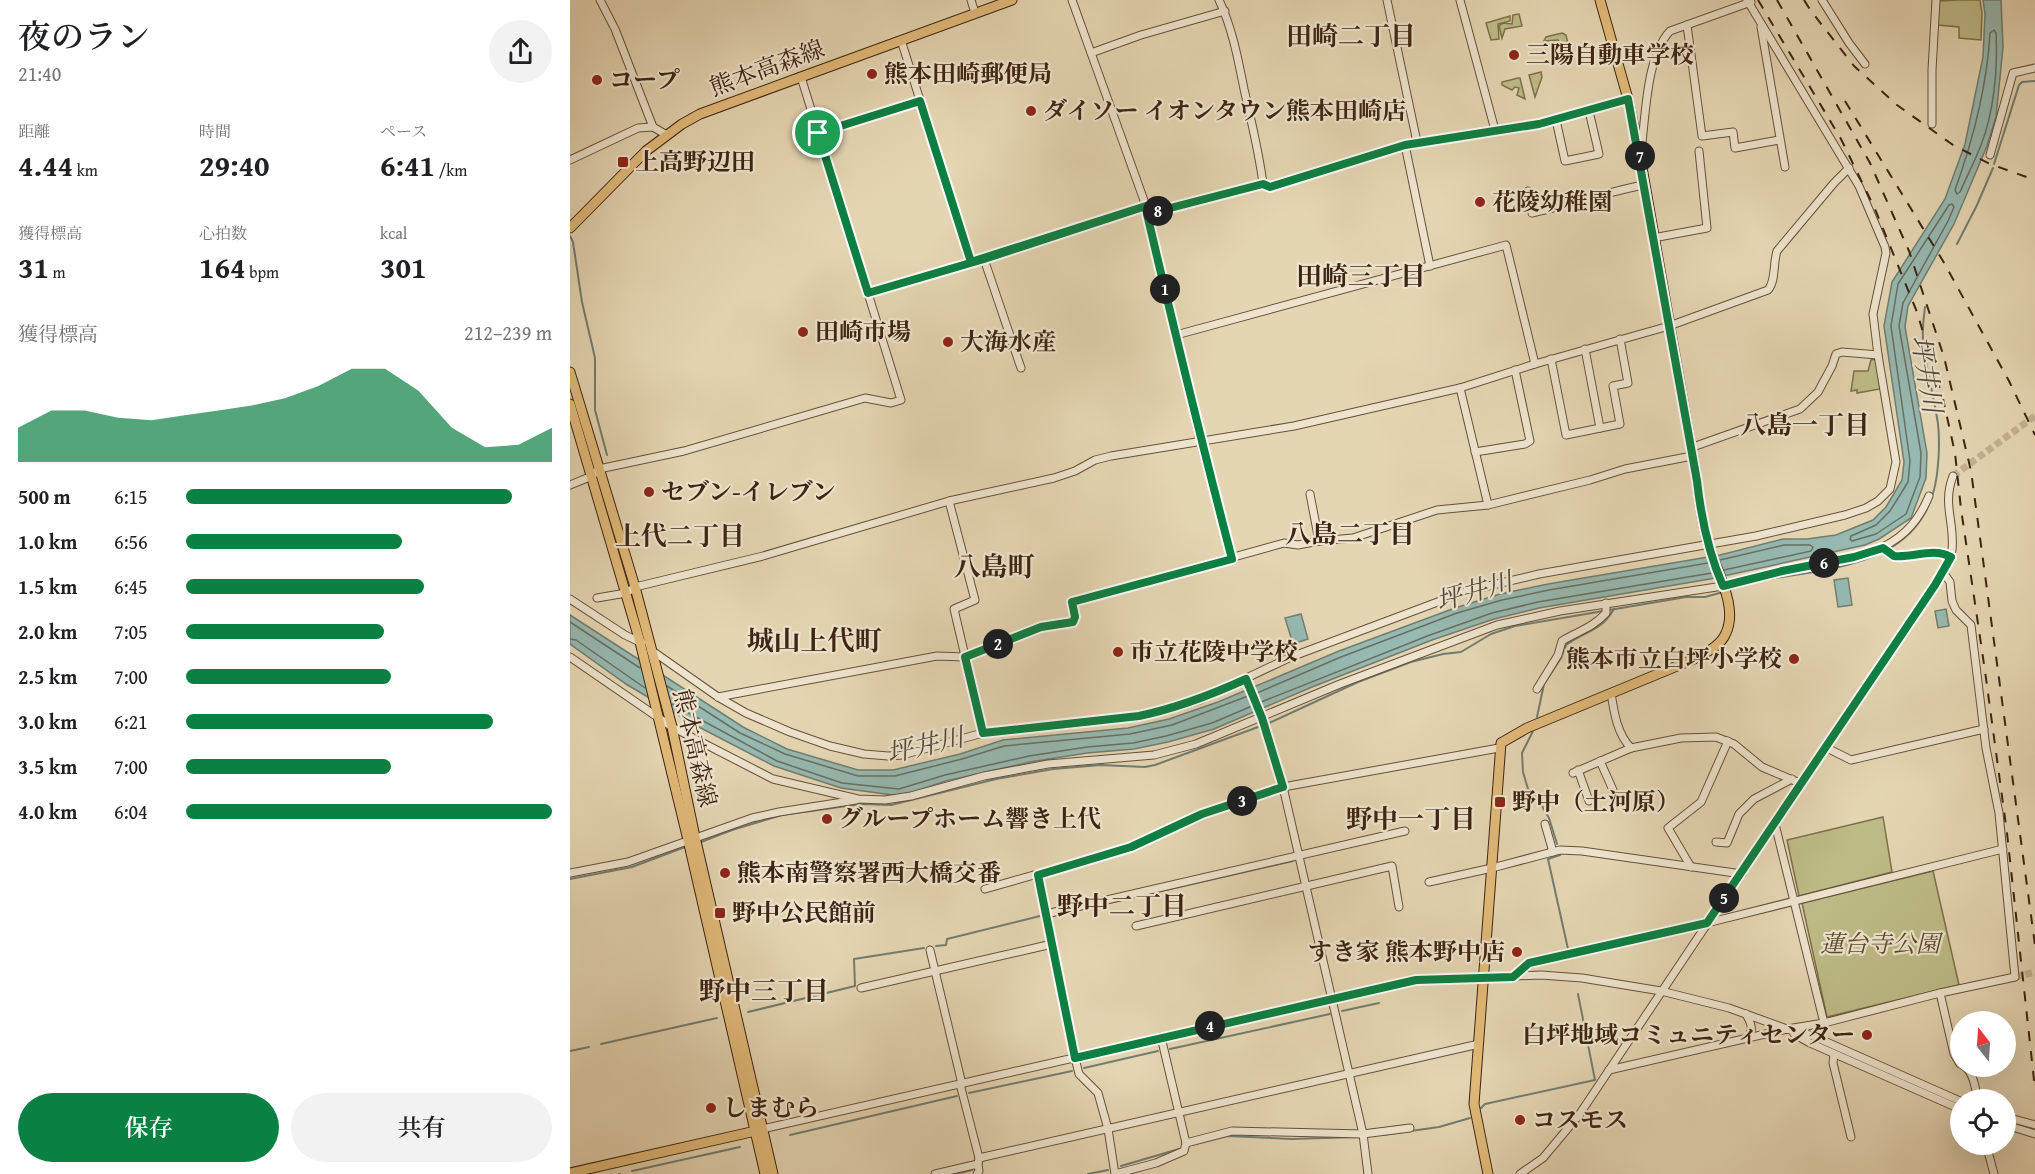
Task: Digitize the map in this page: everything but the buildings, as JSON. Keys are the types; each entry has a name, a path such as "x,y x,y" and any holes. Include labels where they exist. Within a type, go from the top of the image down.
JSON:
{"main road":[{"name":"熊本高森線","path":"570,228 665,134 700,114 1012,0"},
{"path":"1488,1174 1474,1104 1501,743 1519,731 1694,659 1718,646 1730,622 1728,604 1701,515 1640,156 1628,99 1600,0"},
{"name":"熊本高森線","path":"570,372 692,839 759,1130"},
{"name":"熊本高森線","path":"570,404 635,587 672,727 692,839"},
{"path":"570,1173 759,1130"},
{"path":"759,1130 765,1174"},
{"path":"759,1130 773,1174"}],"street":[{"path":"600,0 610,18 653,127"},
{"path":"971,0 975,13"},
{"path":"1072,0 1146,210 1200,440 1232,559"},
{"path":"1219,0 1225,11 1240,69 1261,163 1263,184"},
{"path":"1387,0 1417,142"},
{"path":"1460,0 1496,130"},
{"path":"1822,0 1865,64"},
{"path":"1932,124 1936,0"},
{"path":"570,599 625,635 640,642 718,697 746,713 830,746 864,754 902,755 983,733 1164,711 1247,682 1291,657 1467,591 1502,582 1756,536 1845,515 1878,501 1890,489 1896,462 1878,355 1874,314 1886,253 1885,247 1859,186 1750,1 1670,31 1662,39 1654,59 1640,156"},
{"path":"1091,53 1141,34 1225,11"},
{"path":"1761,22 1785,167"},
{"path":"1687,25 1702,136 1733,132 1736,148 1779,140"},
{"path":"901,40 971,262"},
{"path":"1990,155 2013,73 2035,68"},
{"path":"570,485 596,473 684,451 865,398 891,403 901,400 801,77"},
{"path":"868,293 1146,210 1263,184 1270,187 1417,142 1556,120 1628,99"},
{"path":"818,133 920,101"},
{"path":"1556,120 1565,161 1599,154 1589,111"},
{"path":"570,160 638,129 653,127 665,134"},
{"path":"1405,145 1430,266"},
{"path":"1653,238 1707,228 1699,151"},
{"path":"597,598 626,593 635,587 763,556 950,501 1054,478 1075,471 1095,460 1200,440 1294,426 1460,388 1535,363 1669,326 1768,290 1772,286 1774,260 1778,251 1849,168"},
{"path":"1528,191 1532,213 1572,205 1609,191 1644,185"},
{"path":"1176,335 1506,245 1535,363"},
{"path":"984,259 1021,368"},
{"path":"1551,359 1566,435 1620,424 1613,386 1628,383 1620,339"},
{"path":"1585,349 1600,428"},
{"path":"718,697 937,656 965,657 1041,627 1073,622 1075,617 1072,602 1284,543 1298,545 1353,538 1437,510 1488,505 1691,452 1800,409 1818,392 1836,354 1842,352 1878,355"},
{"path":"1475,452 1525,444 1530,441 1515,370"},
{"path":"1460,388 1488,505"},
{"path":"1520,1174 1554,1147 1579,1115 1943,573 1951,557 1952,530 1947,498 1953,476"},
{"path":"1310,494 1319,541"},
{"path":"570,657 672,727 773,779 858,799 885,800 911,796 984,776 1048,764 1154,755 1196,744 1340,684 1497,625 1606,603 1722,584 1854,557 1883,548 1899,539 1915,523 1929,496"},
{"path":"950,501 975,600 954,609 983,733"},
{"path":"1883,548 1894,556 1934,552 1951,557"},
{"path":"1609,1070 1787,1029 1824,1023 1940,993 2015,977 1999,813 1986,748 1971,625 1956,610 1952,601 1950,582 1943,573"},
{"path":"1536,689 1558,655 1562,641 1581,633 1599,621 1606,613 1606,603"},
{"path":"1247,682 1261,716 1283,787 1363,1134 1368,1174"},
{"path":"1611,693 1615,717 1623,741 1631,748"},
{"path":"1825,747 1851,760 1984,729"},
{"path":"1589,801 1575,771 1631,748 1700,736 1716,737 1728,741 1762,767 1802,784"},
{"path":"1691,867 1668,828 1701,802 1728,741"},
{"path":"985,889 1131,847 1202,814 1283,787 1499,748"},
{"path":"1600,761 1613,790"},
{"path":"1716,842 1727,843 1739,814 1754,799 1792,779"},
{"path":"570,873 628,862 770,814 858,799"},
{"path":"1545,824 1553,852"},
{"path":"1775,824 1824,1023"},
{"path":"1046,914 1405,831"},
{"path":"1513,977 1529,963 1707,923 2003,849"},
{"path":"1429,882 1560,850 1582,851 1742,874"},
{"path":"1136,926 1392,866 1399,907"},
{"path":"1038,875 1079,1074 1098,1093 1108,1129 1115,1174 1156,1163 1184,1151 1186,1143 1161,1037"},
{"path":"861,988 1052,944"},
{"path":"930,950 978,1161 977,1174"},
{"path":"759,1130 1416,980 1541,975 1582,978 1661,991 1746,1014 1813,1036 1950,1097"},
{"path":"1940,993 1950,1037"},
{"path":"1746,1014 1752,1027 1748,1038"},
{"path":"1787,1029 1810,1043 1950,1105"},
{"path":"935,1174 978,1161 1179,1112 1479,1044"},
{"path":"1834,1054 1833,1063 1851,1137"},
{"path":"2016,1120 2035,1125"},
{"path":"1186,1143 1232,1131 1363,1134 1410,1128"},
{"path":"2016,1128 2035,1134"},
{"path":"1989,1155 1994,1174"}],"green space":[{"path":"1980,0 1981,40 1959,38 1959,27 1938,25 1939,1"},
{"path":"1519,14 1522,26 1505,29 1502,38 1499,26 1503,23 1512,24 1513,15"},
{"path":"1510,16 1510,21 1498,24 1499,39 1491,40 1486,23"},
{"path":"1562,33 1566,35 1569,48 1562,49 1558,40 1544,41 1546,37"},
{"path":"1541,72 1542,77 1535,97 1529,75"},
{"path":"1520,78 1525,99 1517,95 1519,88 1515,87 1512,90 1502,85 1502,82"},
{"path":"1876,359 1880,389 1857,393 1857,390 1851,391 1854,371 1868,371 1871,360"},
{"name":"蓮台寺公園","path":"1883,817 1892,872 1799,896 1787,840"},
{"name":"蓮台寺公園","path":"1933,871 1959,985 1827,1017 1802,903"}],"water":[{"path":"1983,0 2001,0 2003,47 1996,117 1987,146 1954,224 1908,306 1905,327 1927,453 1926,478 1911,518 1879,539 1865,545 1710,579 1539,608 1494,619 1432,640 1312,687 1214,729 1134,749 1087,753 1030,762 946,781 900,796 841,788 774,766 693,724 626,684 570,644 570,615 743,727 787,749 858,770 893,770 960,754 1003,740 1128,728 1169,719 1218,702 1339,651 1455,608 1500,594 1720,555 1783,539 1807,539 1836,535 1873,520 1886,507 1902,480 1904,462 1884,326 1892,282 1945,199 1965,144 1983,57 1985,14"},
{"path":"1848,578 1852,605 1838,607 1834,580"},
{"path":"1946,609 1949,626 1938,628 1935,611"},
{"path":"1301,614 1308,639 1293,644 1285,618"}],"waterway":[{"path":"1994,164 2019,85 2022,82 2035,81"},
{"path":"1957,244 1993,168"},
{"path":"570,236 595,358 595,410 607,455"},
{"name":"坪井川","path":"1763,580 1819,571 1873,557 1896,544 1915,527 1929,504 1937,474 1939,437 1924,350 1925,307"},
{"path":"1728,590 1740,586"},
{"path":"701,842 782,815 861,804 891,805 996,779 1053,769 1101,765 1145,767 1155,765 1269,723 1358,682 1411,662 1461,652 1491,634 1515,626 1686,597 1705,597 1723,592"},
{"path":"1537,717 1544,684 1561,658 1566,645 1598,627 1614,609"},
{"path":"1533,731 1522,753 1523,772 1528,789 1539,801 1549,818 1557,844"},
{"path":"570,879 632,867 685,847"},
{"path":"1560,855 1548,859 1568,949"},
{"path":"1052,916 1293,861"},
{"path":"936,946 946,945 947,939 1040,916"},
{"path":"748,1012 855,986 854,959 924,948"},
{"path":"1481,1108 1485,1104 1595,1080 1578,994"},
{"path":"1342,1011 1379,1003"},
{"path":"1170,1049 1330,1014"},
{"path":"601,1044 717,1018"},
{"path":"570,1051 589,1047"},
{"path":"1084,1068 1158,1051"},
{"path":"969,1093 1072,1071"},
{"path":"790,1135 957,1096"},
{"path":"1382,1135 1439,1127 1470,1118"},
{"path":"1192,1145 1228,1136 1292,1139 1357,1137"},
{"path":"632,1171 740,1147"},
{"path":"1121,1166 1179,1149"},
{"path":"956,1174 972,1170"},
{"path":"1088,1174 1108,1170"}],"tunnel":[{"path":"1953,476 2035,416"},
{"path":"2015,977 2035,972"}],"railway":[{"path":"1758,0 1841,139 1875,209 1917,312 1943,399 1955,453 2007,833 2035,1089"},
{"path":"1777,0 1870,163 1909,251 1944,357 1971,471 2035,945"},
{"path":"1804,0 1854,66 1897,105 1953,145 1990,164 2035,180"},
{"path":"1845,101 1943,261 2009,381 2035,435"}],"place":[{"name":"三陽自動車学校","path":"1514,55"},
{"name":"熊本田崎郵便局","path":"872,74"},
{"name":"コープ","path":"597,80"},
{"name":"ダイソー イオンタウン熊本田崎店","path":"1031,111"},
{"name":"上高野辺田","path":"623,162"},
{"name":"花陵幼稚園","path":"1480,202"},
{"name":"田崎市場","path":"803,332"},
{"name":"大海水産","path":"948,342"},
{"name":"セブン-イレブン","path":"649,492"},
{"name":"市立花陵中学校","path":"1118,652"},
{"name":"熊本市立白坪小学校","path":"1794,659"},
{"name":"野中（土河原）","path":"1500,802"},
{"name":"グループホーム響き上代","path":"827,819"},
{"name":"熊本南警察署西大橋交番","path":"725,873"},
{"name":"野中公民館前","path":"720,913"},
{"name":"すき家 熊本野中店","path":"1517,952"},
{"name":"白坪地域コミュニティセンター","path":"1867,1035"},
{"name":"しまむら","path":"711,1108"},
{"name":"コスモス","path":"1520,1120"}],"district":[{"name":"田崎二丁目","path":"1351,36"},
{"name":"田崎三丁目","path":"1361,276"},
{"name":"八島一丁目","path":"1805,425"},
{"name":"八島二丁目","path":"1350,534"},
{"name":"上代二丁目","path":"680,536"},
{"name":"八島町","path":"994,567"},
{"name":"城山上代町","path":"814,641"},
{"name":"野中一丁目","path":"1411,819"},
{"name":"野中二丁目","path":"1122,906"},
{"name":"野中三丁目","path":"764,991"}],"route":[{"path":"818,133 868,293 984,259 1146,206 1147,214 1200,440 1232,559 1072,602 1075,617 1073,622 1041,627 965,657 983,733 1067,722 1139,716 1164,711 1200,700 1246,679 1262,718 1283,787 1202,814 1131,847 1038,875 1075,1058 1416,980 1513,977 1529,963 1707,923 1935,585 1951,557 1934,552 1894,556 1883,548 1854,557 1782,571 1723,586 1701,515 1640,156 1628,99 1539,124 1417,142 1270,187 1263,184 1147,214 1146,206 971,262 920,101 818,133"}]}
